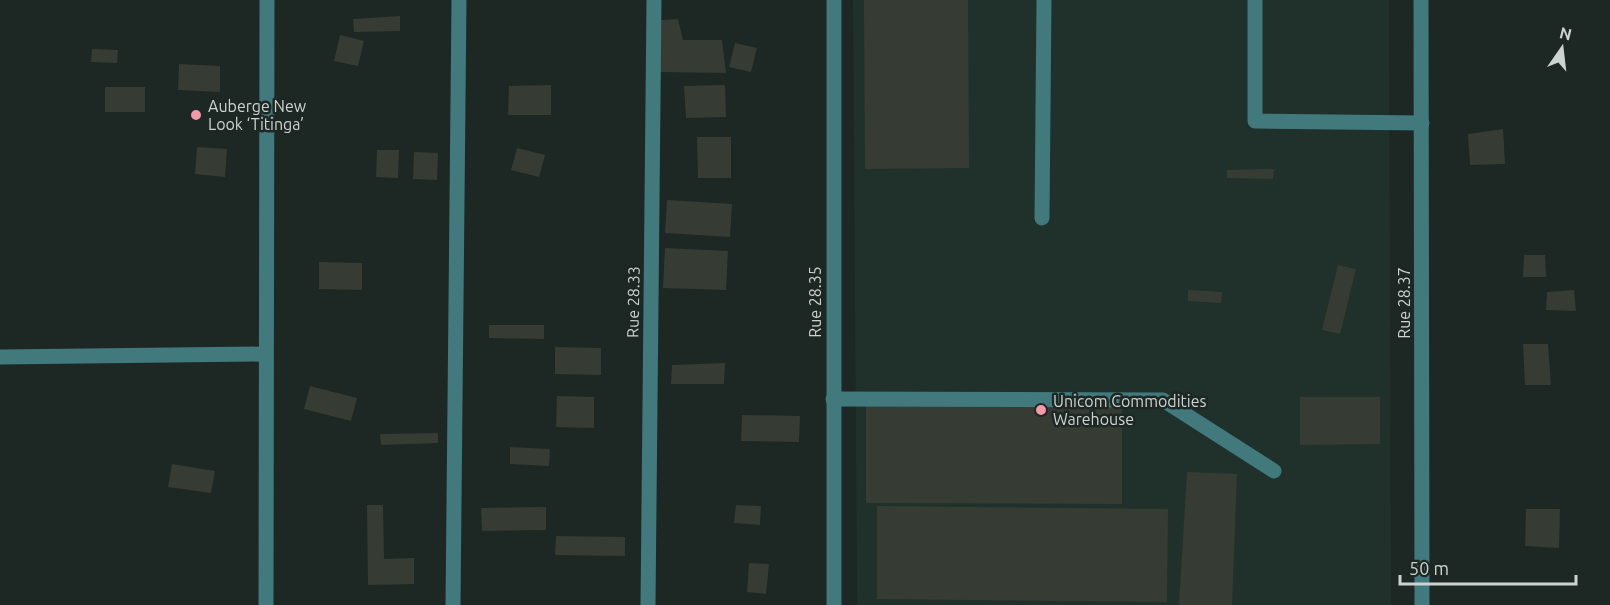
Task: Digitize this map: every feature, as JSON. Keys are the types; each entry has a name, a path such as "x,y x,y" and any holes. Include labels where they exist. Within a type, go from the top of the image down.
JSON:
{"street":[{"path":"266,605 267,0"},
{"path":"453,605 459,0"},
{"name":"Rue 28.33","path":"648,605 654,0"},
{"name":"Rue 28.35","path":"834,0 834,605"},
{"path":"1042,218 1044,0"},
{"path":"1255,0 1255,121 1422,123"},
{"name":"Rue 28.37","path":"1421,0 1422,605"},
{"path":"0,357 266,354"},
{"path":"833,399 1163,400 1275,471"}],"shaded area":[{"path":"853,0 1389,0 1391,605 857,605"}],"building":[{"path":"864,0 968,0 969,168 865,169"},
{"path":"400,16 400,31 354,32 353,19"},
{"path":"678,19 683,40 722,40 726,73 659,72 660,20"},
{"path":"340,35 364,41 358,66 334,61"},
{"path":"735,43 757,48 751,72 729,67"},
{"path":"92,49 118,50 117,63 91,62"},
{"path":"179,64 220,66 220,92 178,90"},
{"path":"551,85 551,115 508,115 509,86"},
{"path":"725,85 726,117 686,118 684,86"},
{"path":"105,87 145,87 145,112 105,112"},
{"path":"1503,129 1505,164 1470,165 1468,134"},
{"path":"697,137 731,137 731,178 698,178"},
{"path":"197,147 227,149 225,177 195,174"},
{"path":"517,148 545,155 539,177 511,170"},
{"path":"377,150 399,150 398,178 376,177"},
{"path":"414,152 438,153 437,180 413,179"},
{"path":"1274,169 1273,179 1227,178 1227,170"},
{"path":"667,200 732,204 730,237 665,233"},
{"path":"665,248 728,251 726,290 663,288"},
{"path":"1524,255 1545,255 1546,277 1523,277"},
{"path":"319,262 362,263 362,290 319,289"},
{"path":"1338,265 1356,269 1340,334 1322,330"},
{"path":"1188,290 1222,292 1221,303 1188,301"},
{"path":"1574,290 1576,311 1546,310 1547,292"},
{"path":"489,325 544,325 544,339 489,338"},
{"path":"1523,344 1548,344 1551,385 1525,385"},
{"path":"555,347 601,348 601,375 555,374"},
{"path":"725,363 724,384 671,384 672,365"},
{"path":"310,386 357,398 351,421 304,409"},
{"path":"557,396 594,397 594,428 556,427"},
{"path":"1300,397 1380,397 1380,444 1300,445"},
{"path":"866,405 1122,406 1122,504 866,503"},
{"path":"742,415 800,416 799,442 741,441"},
{"path":"438,433 438,443 381,445 380,434"},
{"path":"510,447 550,449 549,466 510,464"},
{"path":"172,464 215,471 211,493 168,487"},
{"path":"1187,472 1237,474 1232,605 1179,605"},
{"path":"367,505 383,505 384,559 414,558 414,584 368,585"},
{"path":"736,505 761,506 760,525 734,523"},
{"path":"877,506 1168,509 1167,602 877,599"},
{"path":"546,507 546,530 482,531 481,508"},
{"path":"1526,509 1560,509 1559,548 1525,546"},
{"path":"556,536 625,537 625,556 555,555"},
{"path":"749,563 769,564 766,594 747,592"}],"place":[{"name":"Auberge New Look ‘Titinga’","path":"196,115"},
{"name":"Unicom Commodities Warehouse","path":"1041,410"}]}
